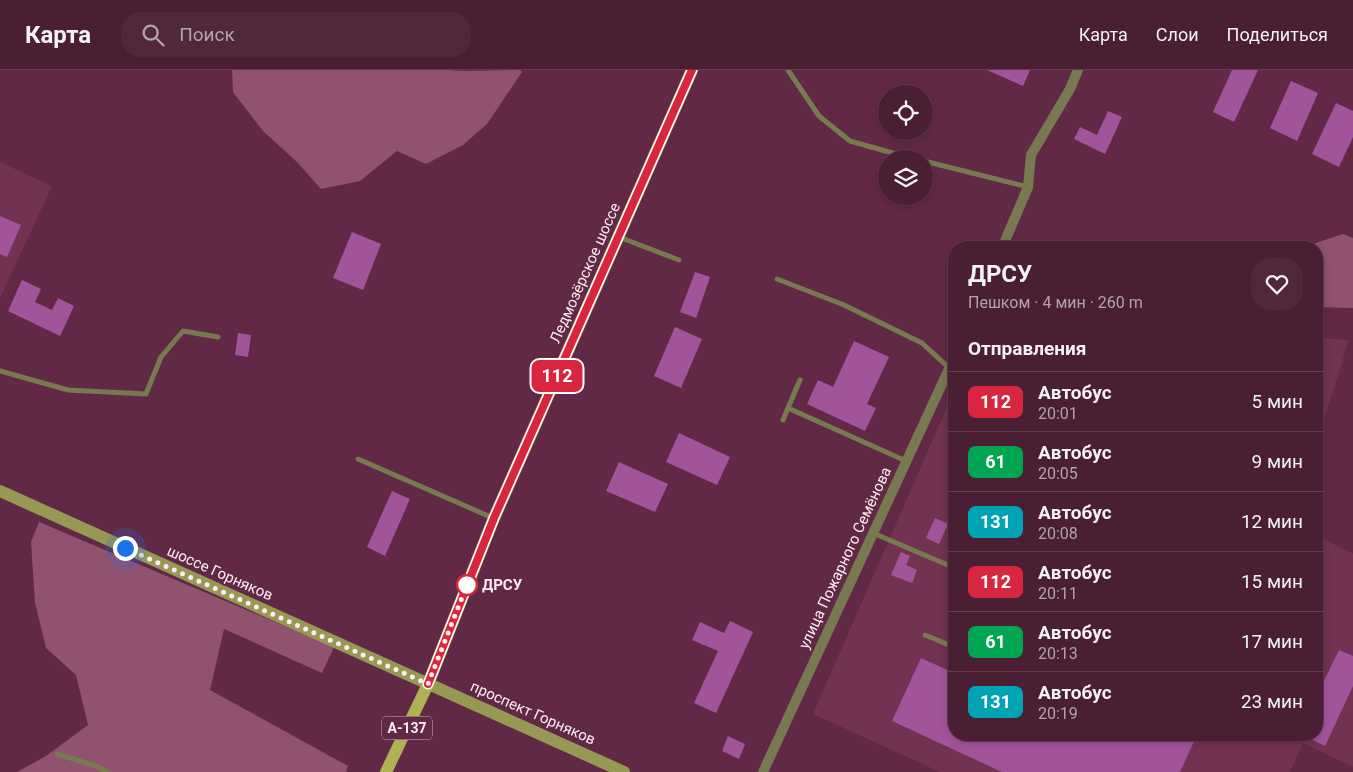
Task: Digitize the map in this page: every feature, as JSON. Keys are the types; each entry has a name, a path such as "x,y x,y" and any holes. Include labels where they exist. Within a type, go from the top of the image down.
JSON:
{"main road":[{"name":"Ледмозёрское шоссе","path":"428,684 494,518 692,70"},
{"name":"шоссе Горняков","path":"0,491 428,684"},
{"name":"А-137","path":"386,772 428,684"},
{"name":"проспект Горняков","path":"428,684 624,772"}],"street":[{"path":"1005,241 1028,187 1031,155 1070,89 1078,70"},
{"name":"улица Пожарного Семёнова","path":"763,772 948,370"}],"lane":[{"path":"788,70 820,116 850,141 882,150"},
{"path":"933,163 1028,187"},
{"path":"619,236 679,260"},
{"path":"777,279 844,305 922,343 948,367"},
{"path":"0,371 68,390 146,394 161,357 183,332 218,337"},
{"path":"783,420 800,380"},
{"path":"788,408 906,461"},
{"path":"358,459 494,518"},
{"path":"873,533 948,565"},
{"path":"925,635 948,645"},
{"path":"56,754 96,766 108,772"}],"shaded area":[{"path":"232,70 520,70 522,72 487,124 463,145 426,164 397,151 360,181 321,189 298,163 263,131 233,92"},
{"path":"0,162 52,186 0,298"},
{"path":"1343,234 1353,238 1353,308 1323,307 1322,241"},
{"path":"1323,338 1349,340 1323,423"},
{"path":"948,405 948,741 1323,741 1323,539 1353,554 1353,767 1303,743 1290,772 940,772 813,714"},
{"path":"39,522 334,647 322,673 224,629 210,690 348,766 346,772 17,772 46,756 88,725 76,675 46,648 35,603 31,542"}],"building":[{"path":"987,70 1030,70 1023,86"},
{"path":"1232,70 1258,70 1234,122 1213,112"},
{"path":"1291,81 1318,93 1297,141 1270,128"},
{"path":"1336,103 1353,111 1353,137 1339,167 1312,154"},
{"path":"1108,111 1122,117 1105,154 1074,139 1080,127 1097,135"},
{"path":"0,216 21,225 7,257 0,254"},
{"path":"352,232 381,244 363,290 333,278"},
{"path":"695,272 710,277 696,318 680,312"},
{"path":"22,280 41,289 35,302 52,310 58,298 74,306 60,336 8,311"},
{"path":"675,327 702,339 681,388 654,376"},
{"path":"238,333 251,335 248,357 235,355"},
{"path":"854,341 889,357 867,404 876,408 865,431 807,404 818,380 833,387"},
{"path":"679,433 730,457 717,485 666,462"},
{"path":"619,462 668,484 655,512 606,491"},
{"path":"392,491 410,499 385,556 367,547"},
{"path":"935,518 948,524 939,544 926,538"},
{"path":"901,552 910,556 906,565 917,570 912,583 891,575"},
{"path":"730,621 753,632 716,713 694,703 718,651 692,640 700,622 724,633"},
{"path":"1339,650 1353,656 1353,686 1325,746 1315,741 1323,741 1323,683"},
{"path":"921,658 948,670 948,741 1194,741 1180,772 1002,772 892,721"},
{"path":"728,736 745,744 739,759 722,751"}],"bus line":[{"name":"112","path":"428,684 494,518 692,70"}],"place":[{"name":"ДРСУ","path":"467,585"}],"route":[{"path":"125,548 428,684 467,585"}]}
